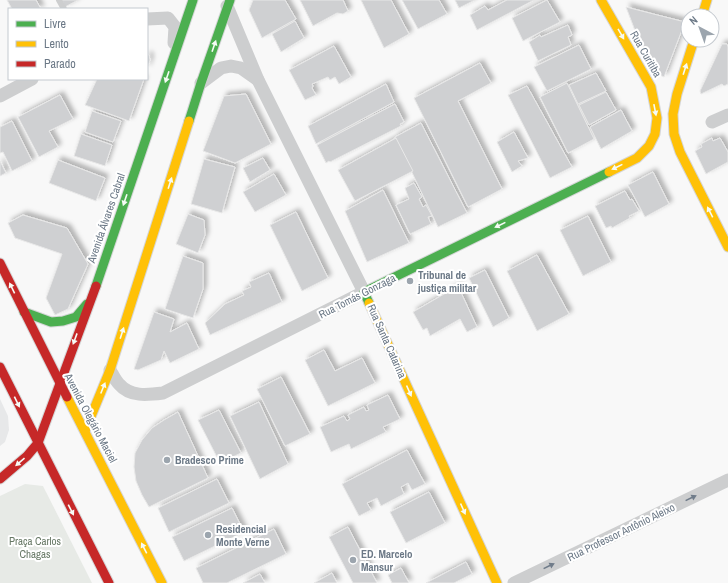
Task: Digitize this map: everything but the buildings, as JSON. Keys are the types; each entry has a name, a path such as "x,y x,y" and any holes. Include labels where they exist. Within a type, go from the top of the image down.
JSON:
{"street":[{"name":"Avenida Álvares Cabral","path":"38,443 98,280 193,0"},
{"name":"Rua Curitiba","path":"601,0 651,87 657,118 655,134 649,146"},
{"path":"85,431 110,370 201,83 229,3"},
{"name":"Rua Santa Catarina","path":"229,3 258,80 364,292 497,583"},
{"path":"148,19 168,18 175,27 174,54"},
{"path":"690,48 668,95 673,114 674,134 680,152 728,247"},
{"name":"Rua Santa Catarina","path":"201,83 222,68 231,66 240,68 258,80"},
{"path":"0,96 30,80"},
{"path":"651,87 668,95"},
{"path":"712,122 728,114"},
{"name":"Rua Tomás Gonzaga","path":"110,370 119,384 130,392 144,395 163,393 364,292 637,158 649,146"},
{"name":"Avenida Olegário Maciel","path":"0,263 162,583"},
{"path":"24,312 51,322 63,321 76,317 89,302"},
{"path":"0,367 109,583"},
{"path":"0,479 27,456 38,443"},
{"name":"Rua Professor Antônio Aleixo","path":"514,583 728,480"}],"shaded area":[{"path":"0,399 8,416 9,430 5,442 0,446"}],"green space":[{"name":"Praça Carlos Chagas","path":"25,484 43,486 92,583 0,583 0,496"}],"traffic: fast":[{"path":"96,286 193,0"},
{"path":"189,121 230,0"},
{"path":"369,303 364,292 609,172"},
{"path":"24,312 51,322 63,321 76,317 87,304"}],"traffic: slow":[{"path":"601,0 651,87 657,118 655,134 649,146 637,158 609,172"},
{"path":"704,8 707,0"},
{"path":"691,48 677,94 673,114 674,134 680,152 728,247"},
{"path":"85,431 110,370 189,121"},
{"path":"369,303 497,583"},
{"path":"67,397 162,583"}],"traffic: jam":[{"path":"0,263 67,397"},
{"path":"0,479 27,456 38,443 96,286"},
{"path":"0,367 109,583"}],"place":[{"name":"Tribunal de justiça militar","path":"410,281"},
{"name":"Bradesco Prime","path":"167,460"},
{"name":"Residencial Monte Verne","path":"208,535"},
{"name":"ED. Marcelo Mansur","path":"353,560"}]}
